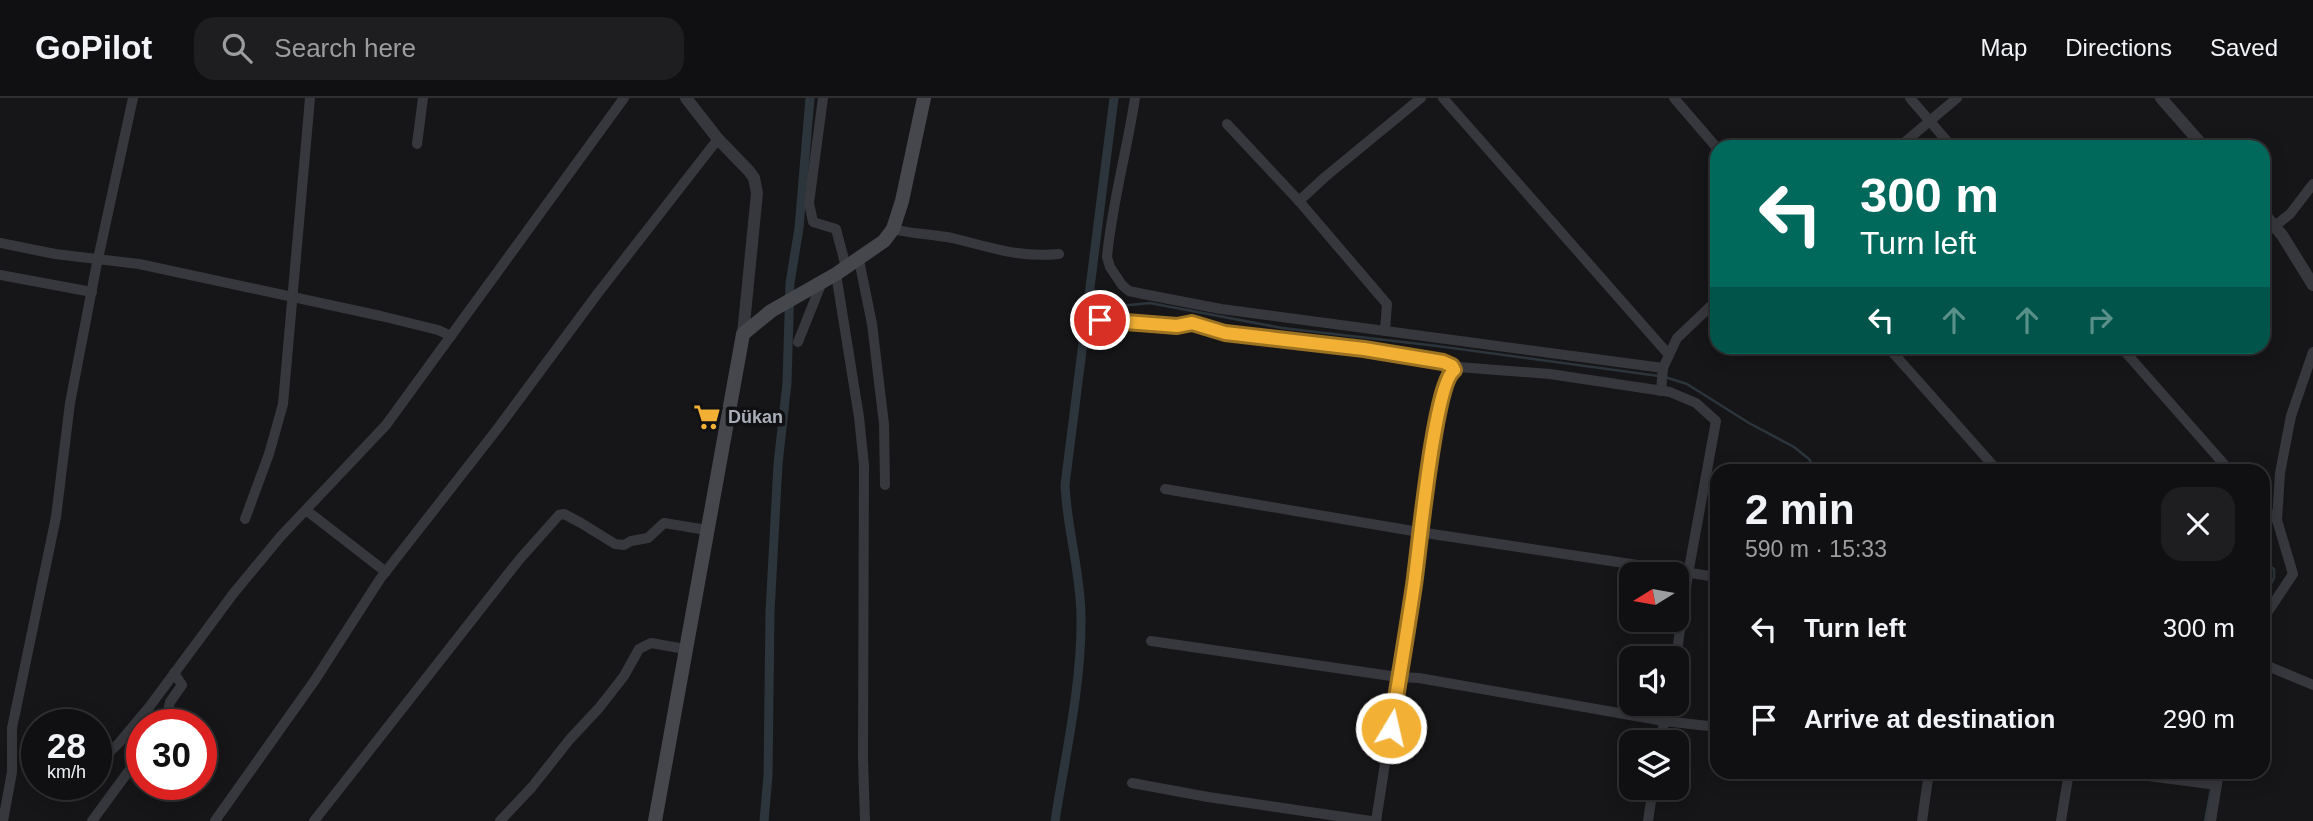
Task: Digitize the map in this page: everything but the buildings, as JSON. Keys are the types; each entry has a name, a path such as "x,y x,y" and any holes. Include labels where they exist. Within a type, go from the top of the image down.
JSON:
{"main road":[{"path":"655,821 743,334 772,311 859,260 876,248 892,229 902,201 924,98"}],"street":[{"path":"3,821 12,772 12,728 56,517 70,403 133,98"},
{"path":"245,519 269,454 283,404 310,98"},
{"path":"417,144 423,98"},
{"path":"112,748 150,706 233,594 306,510 386,425 624,98"},
{"path":"686,98 718,139 754,178 757,193 743,334"},
{"path":"823,98 809,203 813,222 836,229 864,465 865,821"},
{"path":"1135,98 1125,158 1116,189 1107,257 1110,267 1129,291 1221,309 1663,369"},
{"path":"1299,201 1421,98"},
{"path":"1443,98 1669,355"},
{"path":"1674,98 1710,140"},
{"path":"1910,98 1946,140"},
{"path":"1907,140 1957,98"},
{"path":"2167,100 2198,140"},
{"path":"1227,124 1299,201 1387,304 1385,331"},
{"path":"215,821 285,723 386,572 718,139"},
{"path":"2275,226 2290,214 2313,184"},
{"path":"2270,221 2283,234 2313,285"},
{"path":"892,229 952,238 1008,253 1044,256 1059,254"},
{"path":"0,243 55,254 139,264 438,330 451,337"},
{"path":"859,260 872,324 884,424 885,485"},
{"path":"0,275 92,292"},
{"path":"798,342 807,323 817,283"},
{"path":"1662,388 1663,369 1677,338 1710,307"},
{"path":"1100,320 1177,326 1192,323 1225,333 1364,349 1443,362 1454,370"},
{"path":"2270,608 2293,573 2277,520 2280,473 2291,416 2313,352"},
{"path":"1894,354 1991,464"},
{"path":"2127,354 2224,464"},
{"path":"1376,821 1415,580 1419,532 1443,389 1450,372 1458,367 1502,369 1662,388 1696,403 1716,421 1689,570"},
{"path":"1165,489 1619,564"},
{"path":"306,510 386,572"},
{"path":"314,821 519,560 559,515 564,514 615,544 624,545 648,538 664,523 706,530"},
{"path":"2270,514 2277,520"},
{"path":"1689,575 1710,577"},
{"path":"1152,641 1419,678 1664,721 1710,726"},
{"path":"500,821 599,708 624,676 639,649 651,643 685,649"},
{"path":"2270,667 2313,685"},
{"path":"168,709 182,685 174,673"},
{"path":"1662,730 1665,716"},
{"path":"92,821 126,775"},
{"path":"1922,821 1928,779"},
{"path":"2061,821 2067,779"},
{"path":"2173,779 2217,785"},
{"path":"2211,821 2218,779"},
{"path":"1132,783 1371,821"},
{"path":"1647,821 1651,800"}],"waterway":[{"path":"764,821 768,776 770,612 778,464 787,383 790,283 799,228 810,98"},
{"path":"1055,821 1072,720 1081,643 1079,585 1065,485 1114,98"},
{"path":"1088,297 1119,306 1150,303 1282,328 1659,376"},
{"path":"1665,377 1687,384 1749,423 1794,447 1812,464"},
{"path":"2270,566 2274,569 2274,578 2270,586"},
{"path":"2205,821 2211,789"}],"place":[{"name":"Dükan","path":"707,417"}],"route":[{"path":"1100,320 1177,326 1192,323 1225,333 1364,349 1443,362 1452,366 1454,370 1450,372 1443,389 1432,452 1391,728"}]}
